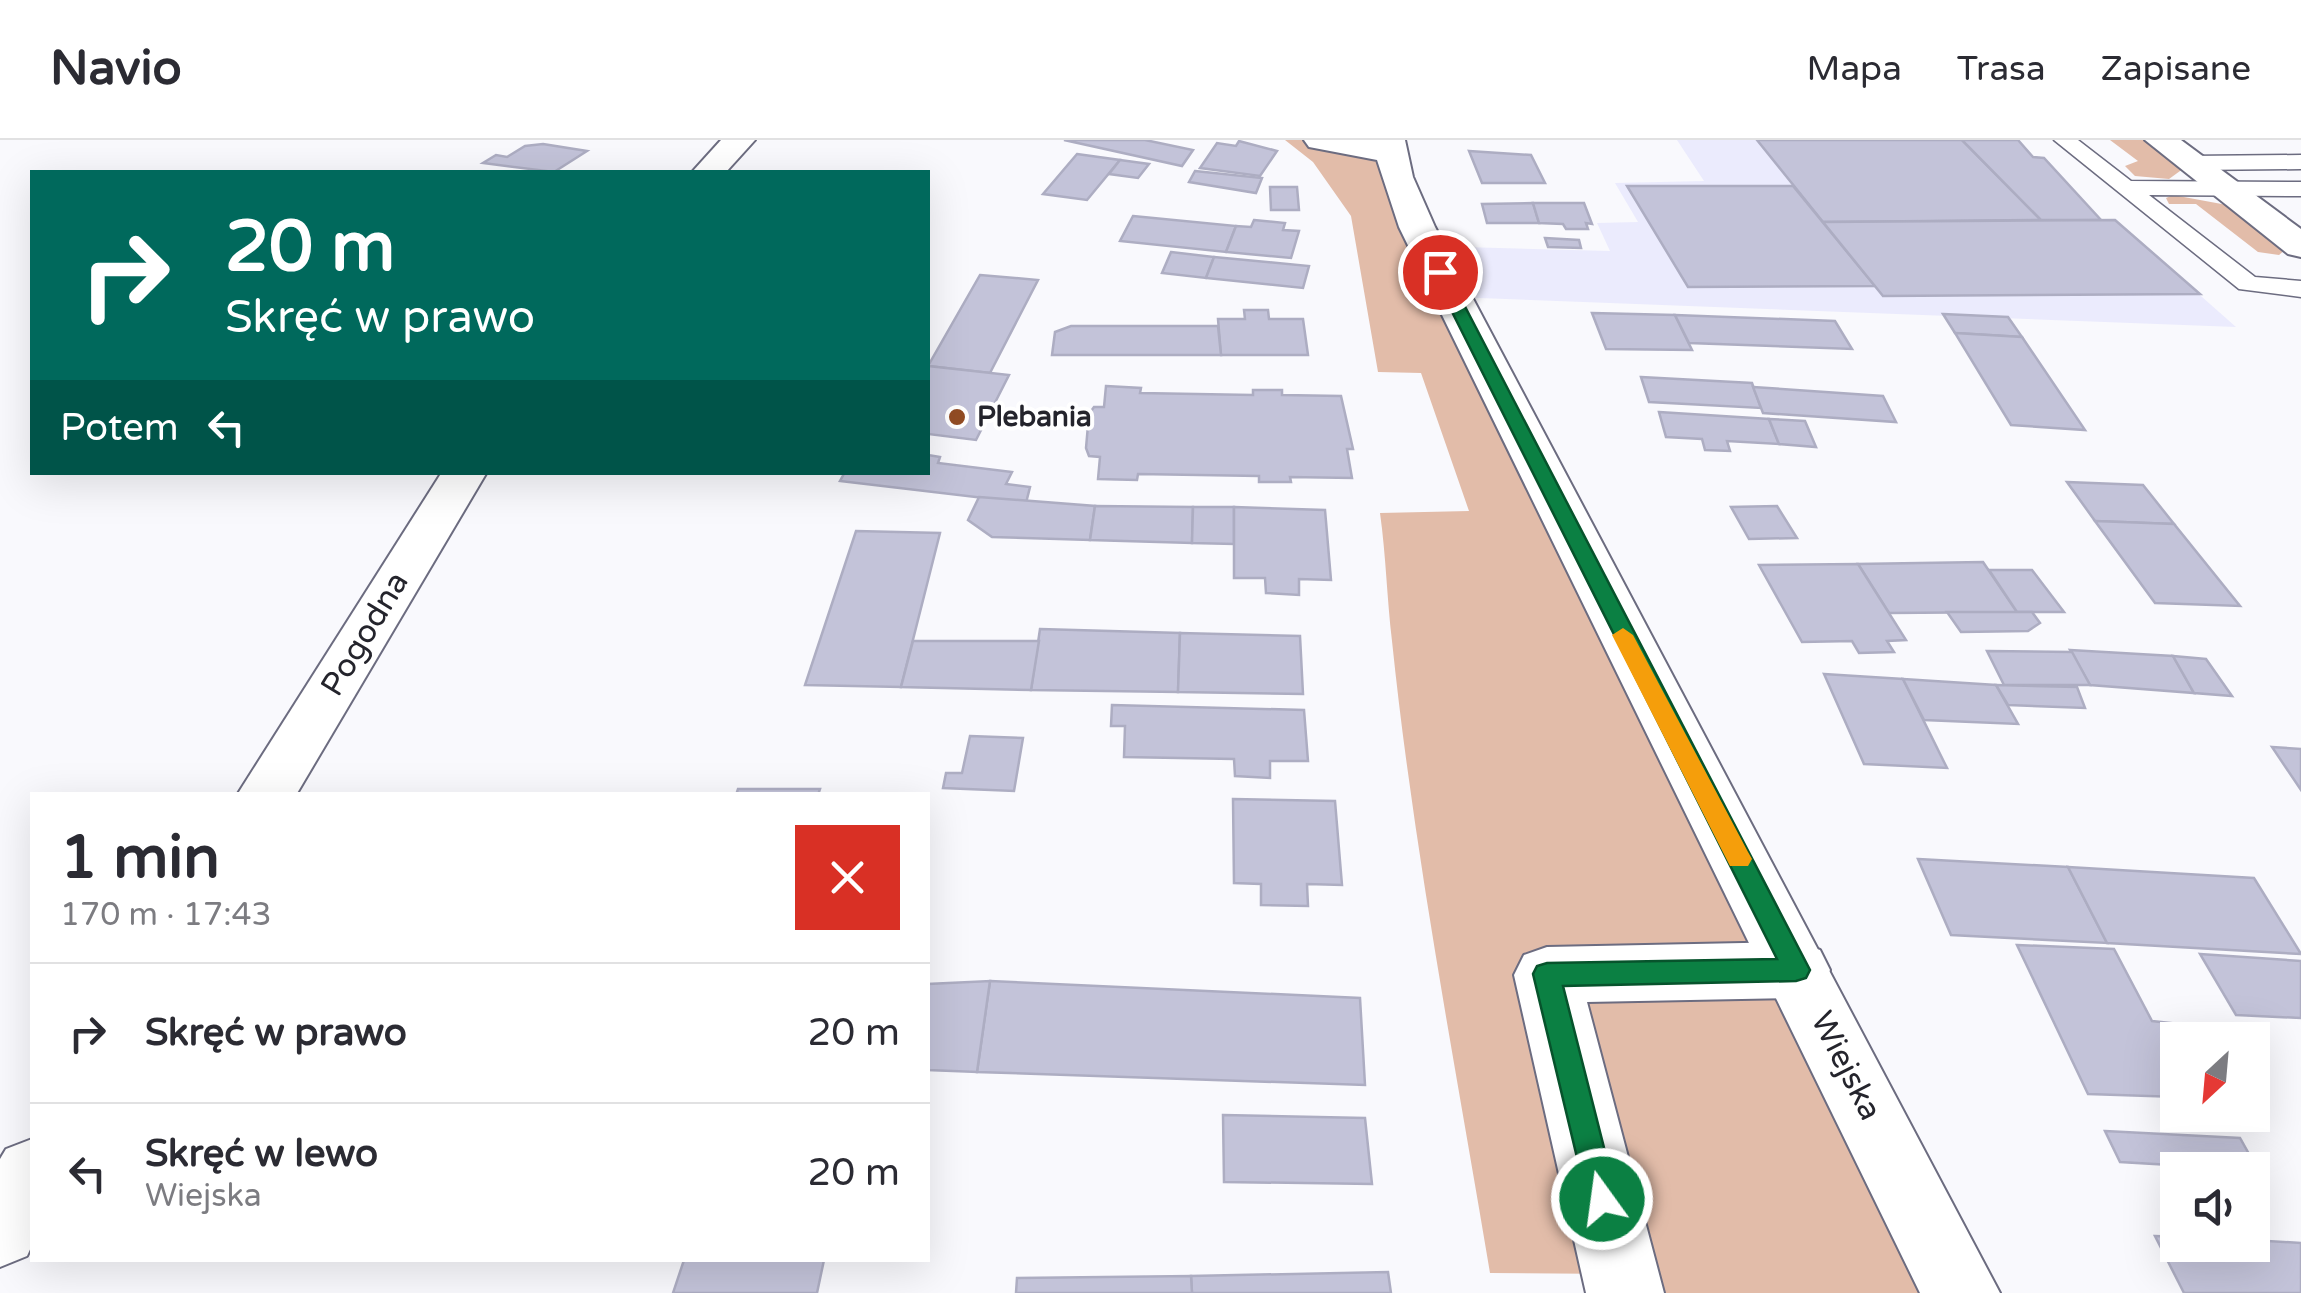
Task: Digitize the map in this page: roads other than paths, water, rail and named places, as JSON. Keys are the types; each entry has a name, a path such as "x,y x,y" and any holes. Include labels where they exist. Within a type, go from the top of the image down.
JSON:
{"street":[{"path":"710,170 738,140"},
{"path":"1320,140 1390,147"},
{"path":"2161,140 2301,246"},
{"name":"Wiejska","path":"1390,147 1417,227 1961,1293"},
{"name":"Pogodna","path":"268,792 462,475"},
{"path":"1625,1293 1547,974 1796,970"},
{"path":"0,1229 30,1177"}],"lane":[{"path":"2065,140 2248,284 2301,289"},
{"path":"2191,162 2301,162"},
{"path":"2126,188 2301,190"}],"place":[{"name":"Plebania","path":"957,417"}]}
